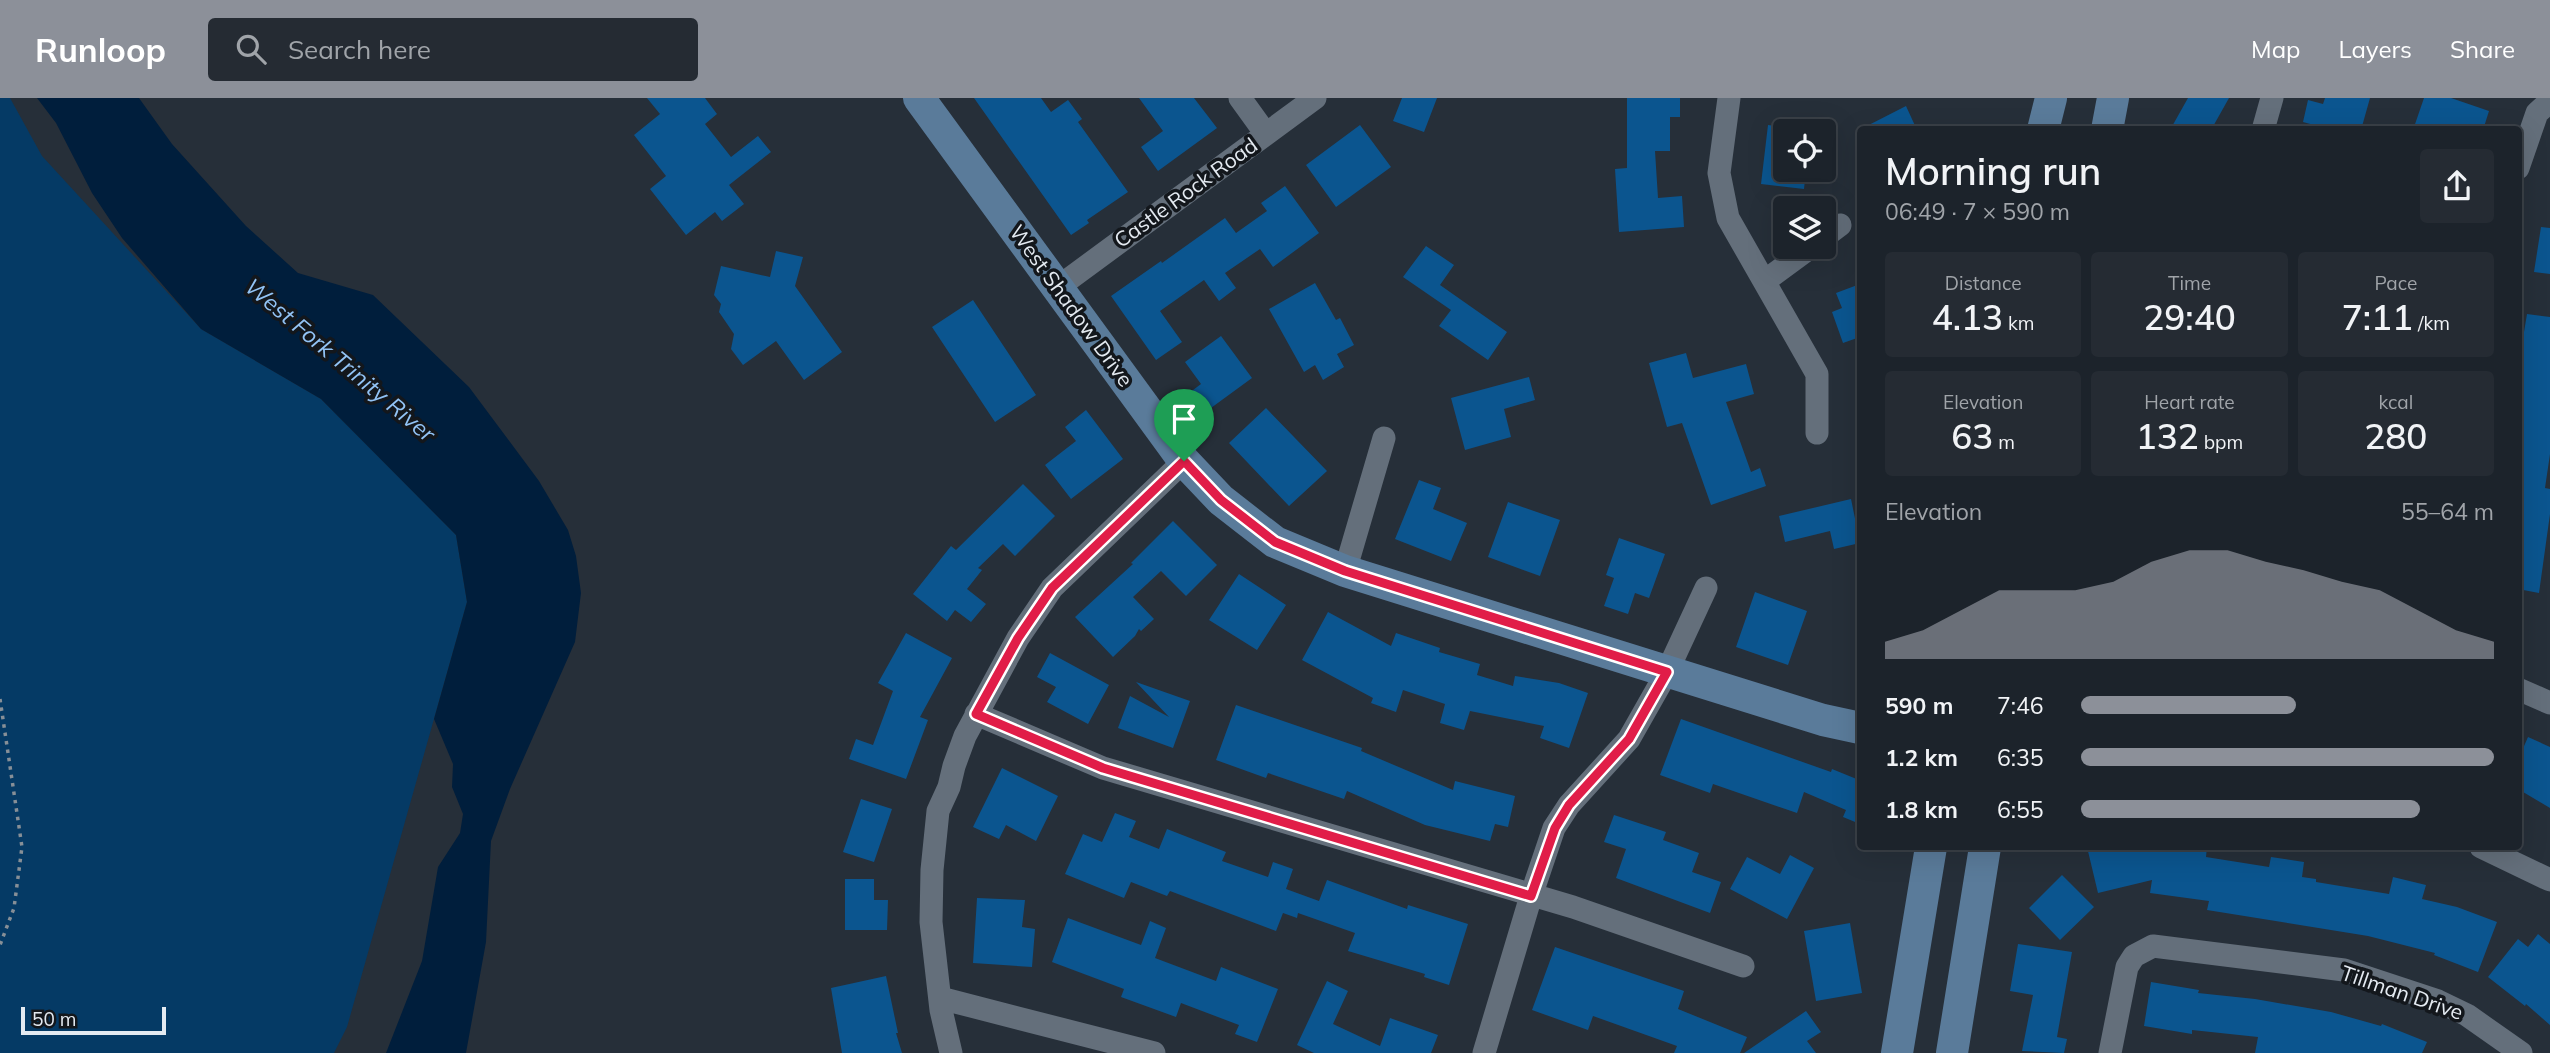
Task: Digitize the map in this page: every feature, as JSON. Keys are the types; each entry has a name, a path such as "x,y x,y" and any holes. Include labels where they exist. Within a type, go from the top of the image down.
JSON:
{"street":[{"name":"West Shadow Drive","path":"919,98 1184,461 1221,500 1275,542 1345,571 1824,720 1857,727"},
{"path":"1240,98 1266,134"},
{"name":"Castle Rock Road","path":"1058,288 1315,98"},
{"path":"1729,98 1719,173 1728,218 1766,280 1816,374 1817,433"},
{"path":"2044,126 2051,98"},
{"path":"2108,126 2113,98"},
{"path":"2264,126 2272,98"},
{"path":"2522,156 2537,113 2550,102"},
{"path":"1766,280 1795,259"},
{"path":"1345,571 1384,438"},
{"path":"951,1053 940,998 931,922 932,870 938,811 949,787 964,736 1018,638 1052,588 1184,461"},
{"path":"1483,1053 1531,896 1555,828 1569,805 1629,739 1667,672 1706,588"},
{"path":"2522,690 2550,703"},
{"path":"976,714 1103,768 1573,907 1743,966"},
{"path":"1897,1053 1931,850"},
{"path":"1952,1053 1985,850"},
{"path":"2487,850 2550,880"},
{"name":"Tillman Drive","path":"2110,1053 2127,967 2134,956 2153,946 2344,970 2438,1001 2468,1015 2521,1053"},
{"path":"940,998 1154,1053"}],"path":[{"path":"0,699 22,847 14,908 0,945"}],"shaded area":[{"path":"0,98 10,98 42,156 201,329 321,399 456,535 467,602 347,1027 334,1053 0,1053"}],"water":[{"name":"West Fork Trinity River","path":"37,98 139,98 172,144 246,226 298,273 373,295 469,387 539,481 568,530 576,556 581,593 575,642 510,789 491,841 486,942 466,1053 386,1053 422,961 438,867 460,833 463,814 452,787 453,764 434,719 467,602 456,535 321,399 201,329 122,238 92,193 56,123"}],"building":[{"path":"647,98 705,98 717,114 705,124 731,157 758,136 771,152 729,185 744,204 722,221 715,212 686,235 650,189 666,176 634,135 660,114"},
{"path":"974,98 1041,98 1051,112 1068,100 1082,119 1078,122 1128,192 1087,220 1089,223 1071,235"},
{"path":"1139,98 1194,98 1217,128 1158,171 1141,147 1163,131"},
{"path":"1402,98 1437,98 1424,132 1393,121"},
{"path":"1627,98 1680,98 1680,117 1670,117 1670,151 1655,151 1658,198 1682,196 1684,227 1619,232 1615,169 1627,168"},
{"path":"2188,98 2229,98 2213,126 2172,126"},
{"path":"2325,98 2370,98 2362,126 2318,126 2303,122 2308,100 2323,104"},
{"path":"2424,98 2451,98 2489,111 2484,126 2414,126"},
{"path":"1906,106 1915,126 1867,126"},
{"path":"1360,125 1391,167 1336,207 1306,165"},
{"path":"1768,125 1773,126 1773,182 1805,182 1804,189 1761,184"},
{"path":"1285,186 1319,233 1273,267 1260,249 1225,273 1236,288 1219,301 1204,280 1160,311 1182,342 1156,360 1111,296 1225,218 1236,233 1267,211 1261,203"},
{"path":"2541,227 2550,228 2550,274 2534,272"},
{"path":"1426,246 1454,265 1440,285 1507,332 1488,360 1439,326 1451,310 1403,277"},
{"path":"776,251 803,257 795,286 842,352 804,380 776,341 743,365 731,349 734,334 719,312 721,304 714,295 721,266 770,277"},
{"path":"1315,283 1336,320 1340,318 1354,345 1337,354 1344,367 1323,380 1315,365 1304,372 1269,309"},
{"path":"1857,285 1857,338 1843,343 1832,312 1842,308 1836,293"},
{"path":"973,300 1036,395 995,422 932,327"},
{"path":"2527,314 2550,317 2550,454 2545,488 2550,489 2550,514 2539,593 2522,590 2522,344"},
{"path":"1221,336 1252,378 1200,416 1185,396 1201,384 1185,362"},
{"path":"1686,353 1693,378 1746,364 1754,394 1726,402 1751,472 1760,468 1766,486 1711,505 1682,423 1667,427 1649,363"},
{"path":"1529,377 1535,400 1504,409 1511,437 1465,450 1451,398"},
{"path":"1266,408 1327,471 1289,506 1229,443"},
{"path":"1086,410 1123,459 1071,499 1045,465 1076,441 1065,427"},
{"path":"1419,480 1441,488 1433,509 1467,523 1451,561 1395,539"},
{"path":"1023,484 1055,516 1015,556 1003,544 978,568 982,570 967,589 986,604 971,622 955,610 947,621 913,594 951,546 956,550"},
{"path":"1851,499 1857,544 1834,549 1830,531 1785,542 1779,516"},
{"path":"1508,502 1560,520 1540,576 1488,557"},
{"path":"1173,521 1217,565 1186,596 1161,571 1133,597 1154,619 1141,631 1139,629 1113,657 1075,617 1133,564 1131,563"},
{"path":"1619,538 1665,554 1649,598 1635,593 1628,614 1604,606 1614,578 1606,575"},
{"path":"1239,574 1286,605 1257,650 1209,620"},
{"path":"1755,592 1807,611 1788,665 1736,647"},
{"path":"1328,612 1391,646 1396,633 1440,648 1439,652 1480,664 1477,675 1513,686 1515,676 1559,683 1588,693 1569,748 1540,738 1544,726 1470,711 1464,730 1440,723 1445,704 1403,690 1396,712 1371,703 1373,698 1302,660"},
{"path":"906,633 952,658 920,717 928,720 906,779 849,759 856,739 873,745 893,691 878,683"},
{"path":"1050,653 1109,685 1088,724 1047,702 1056,687 1037,677"},
{"path":"1136,682 1190,701 1173,748 1118,728 1130,696 1169,717"},
{"path":"1236,705 1362,748 1361,751 1453,790 1455,781 1515,796 1508,827 1495,824 1490,841 1425,825 1347,791 1344,799 1268,773 1266,778 1216,760"},
{"path":"1681,719 1857,779 1857,823 1843,817 1846,810 1804,792 1797,813 1713,784 1710,793 1660,775"},
{"path":"2528,737 2550,747 2550,808 2522,791 2522,751"},
{"path":"1002,768 1058,796 1036,841 1006,825 999,839 973,827"},
{"path":"861,799 892,809 874,862 843,852"},
{"path":"1115,813 1136,821 1129,837 1159,849 1167,829 1226,852 1222,861 1268,877 1273,862 1293,869 1286,889 1319,901 1327,880 1407,909 1408,905 1468,924 1449,985 1424,977 1425,974 1348,951 1355,933 1298,913 1297,918 1283,913 1276,931 1170,891 1167,896 1131,882 1124,898 1065,874 1083,834 1102,842"},
{"path":"1614,815 1666,832 1663,840 1699,853 1692,872 1721,882 1710,913 1616,878 1626,849 1604,842"},
{"path":"2088,850 2207,850 2206,857 2269,867 2271,857 2304,862 2302,877 2316,879 2316,882 2389,894 2393,877 2426,885 2422,899 2457,907 2497,922 2478,972 2434,955 2435,953 2368,936 2207,910 2209,901 2150,893 2152,880 2098,893"},
{"path":"1790,855 1814,868 1787,919 1730,889 1747,857 1780,874"},
{"path":"2062,875 2094,907 2060,940 2029,908"},
{"path":"845,879 874,879 874,900 888,900 887,930 845,930"},
{"path":"977,898 1025,900 1022,927 1035,929 1032,967 973,963"},
{"path":"1068,918 1141,945 1150,921 1166,928 1155,958 1216,981 1221,967 1278,989 1257,1042 1235,1034 1239,1025 1181,1003 1176,1017 1121,997 1124,989 1052,962"},
{"path":"1850,923 1862,993 1816,1001 1804,931"},
{"path":"2538,934 2550,944 2550,1025 2488,977 2518,939 2528,947"},
{"path":"2018,944 2072,952 2057,1037 2067,1039 2064,1053 2022,1051 2033,995 2010,991"},
{"path":"1555,947 1684,991 1678,1009 1747,1037 1740,1053 1674,1053 1677,1046 1593,1016 1588,1030 1532,1010"},
{"path":"886,976 902,1053 842,1053 831,988"},
{"path":"1327,981 1348,991 1333,1024 1380,1046 1390,1018 1438,1035 1431,1053 1314,1053 1297,1045"},
{"path":"2151,982 2199,990 2198,993 2255,999 2331,1012 2381,1026 2382,1024 2427,1042 2422,1053 2255,1053 2258,1037 2192,1030 2192,1034 2144,1026"},
{"path":"1806,1011 1821,1032 1807,1041 1816,1053 1744,1053"}],"route":[{"path":"1184,461 1221,500 1275,542 1345,571 1667,672 1629,739 1569,805 1555,828 1531,896 1103,768 976,714 1018,638 1052,588 1184,461"}]}
